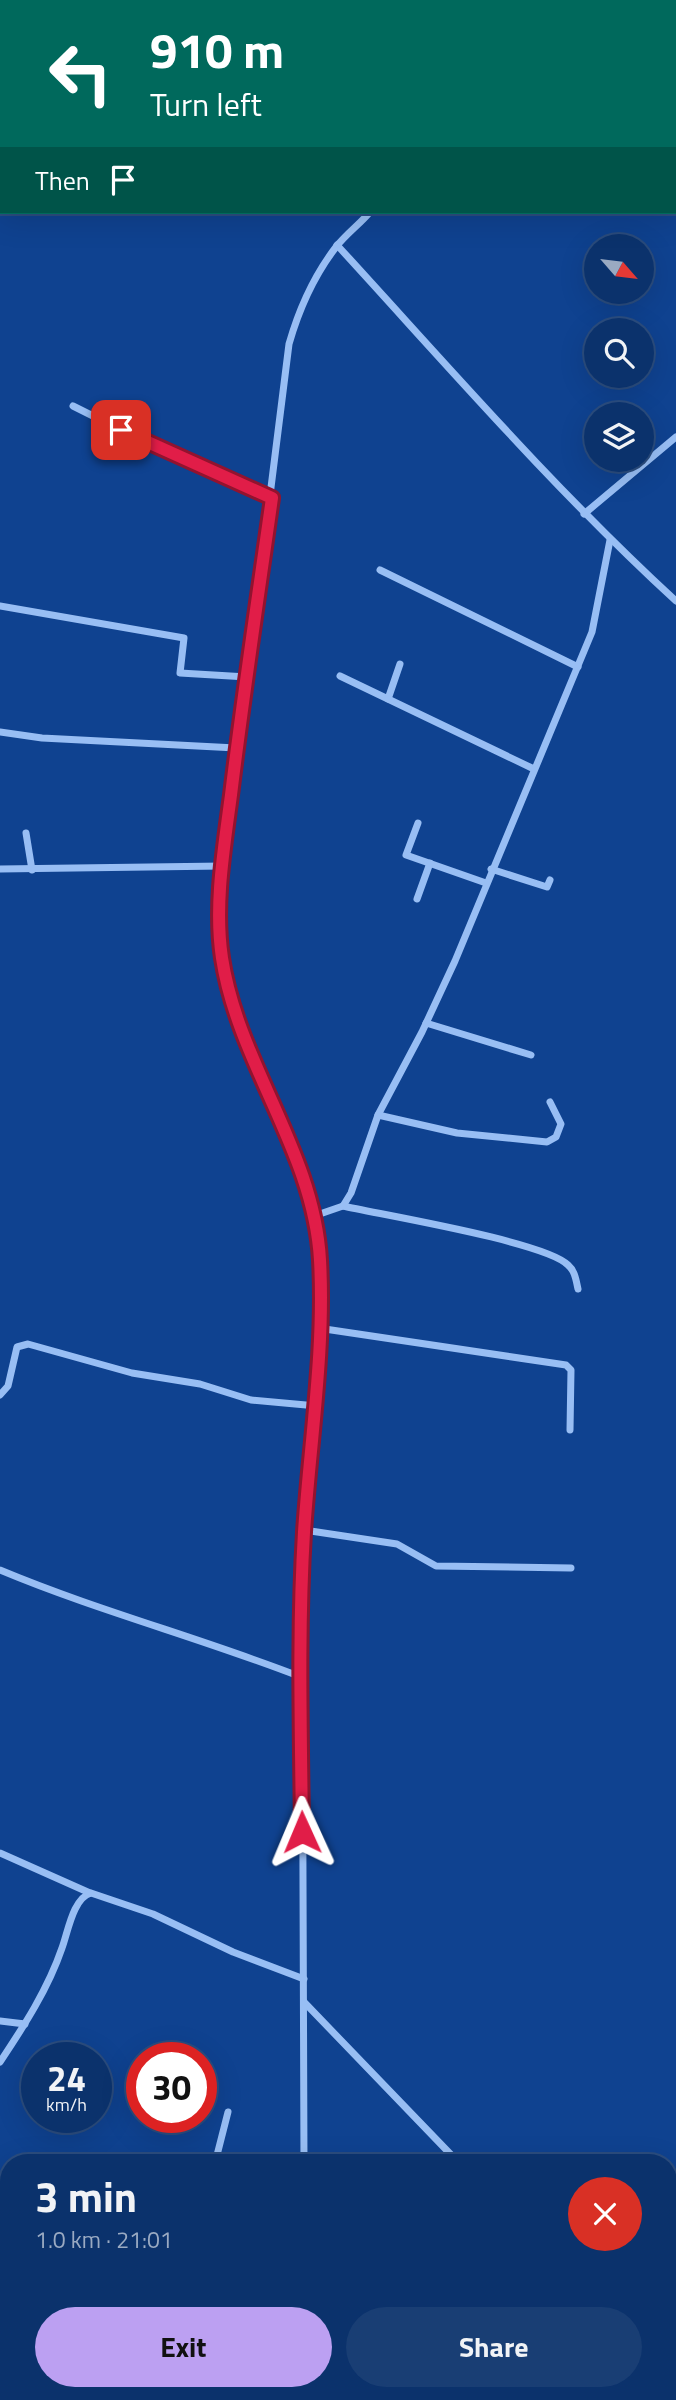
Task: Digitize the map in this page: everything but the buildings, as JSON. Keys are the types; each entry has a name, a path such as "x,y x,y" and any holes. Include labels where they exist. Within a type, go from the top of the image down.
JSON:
{"street":[{"path":"304,2154 300,1677 304,1530 317,1406 320,1260 314,1216 301,1172 235,1012 221,954 220,894 236,748 272,498 289,344 300,307 337,245 368,214"},
{"path":"337,245 584,514 676,601"},
{"path":"73,407 169,454 272,498"},
{"path":"584,514 676,437"},
{"path":"343,1206 351,1193 378,1115 426,1023 578,667 597,617 610,540"},
{"path":"380,570 578,667"},
{"path":"0,606 184,638 180,673 247,677"},
{"path":"388,699 400,664"},
{"path":"340,676 534,769"},
{"path":"0,732 42,738 236,748"},
{"path":"418,823 405,855 486,883"},
{"path":"26,833 32,870"},
{"path":"417,899 430,863"},
{"path":"0,869 223,866"},
{"path":"491,869 547,887 550,880"},
{"path":"426,1023 531,1055"},
{"path":"378,1115 457,1132 547,1142 556,1136 561,1124 550,1102"},
{"path":"314,1216 343,1206 537,1248 569,1265 576,1277 578,1289"},
{"path":"318,1328 566,1365 570,1370 570,1430"},
{"path":"0,1395 8,1386 17,1347 27,1343 132,1373 200,1384 251,1400 317,1406"},
{"path":"304,1530 397,1544 436,1566 572,1568"},
{"path":"0,1570 49,1591 242,1654 300,1677"},
{"path":"0,1853 91,1893 153,1914 233,1952 304,1979"},
{"path":"0,2062 25,2025 56,1967 79,1902 91,1893"},
{"path":"303,2001 450,2154"},
{"path":"0,2021 25,2025"},
{"path":"217,2154 228,2112"}],"route":[{"path":"121,430 169,454 272,498 226,828 220,894 221,954 235,1012 301,1172 314,1216 320,1260 317,1406 304,1530 300,1677 302,1832"}]}
